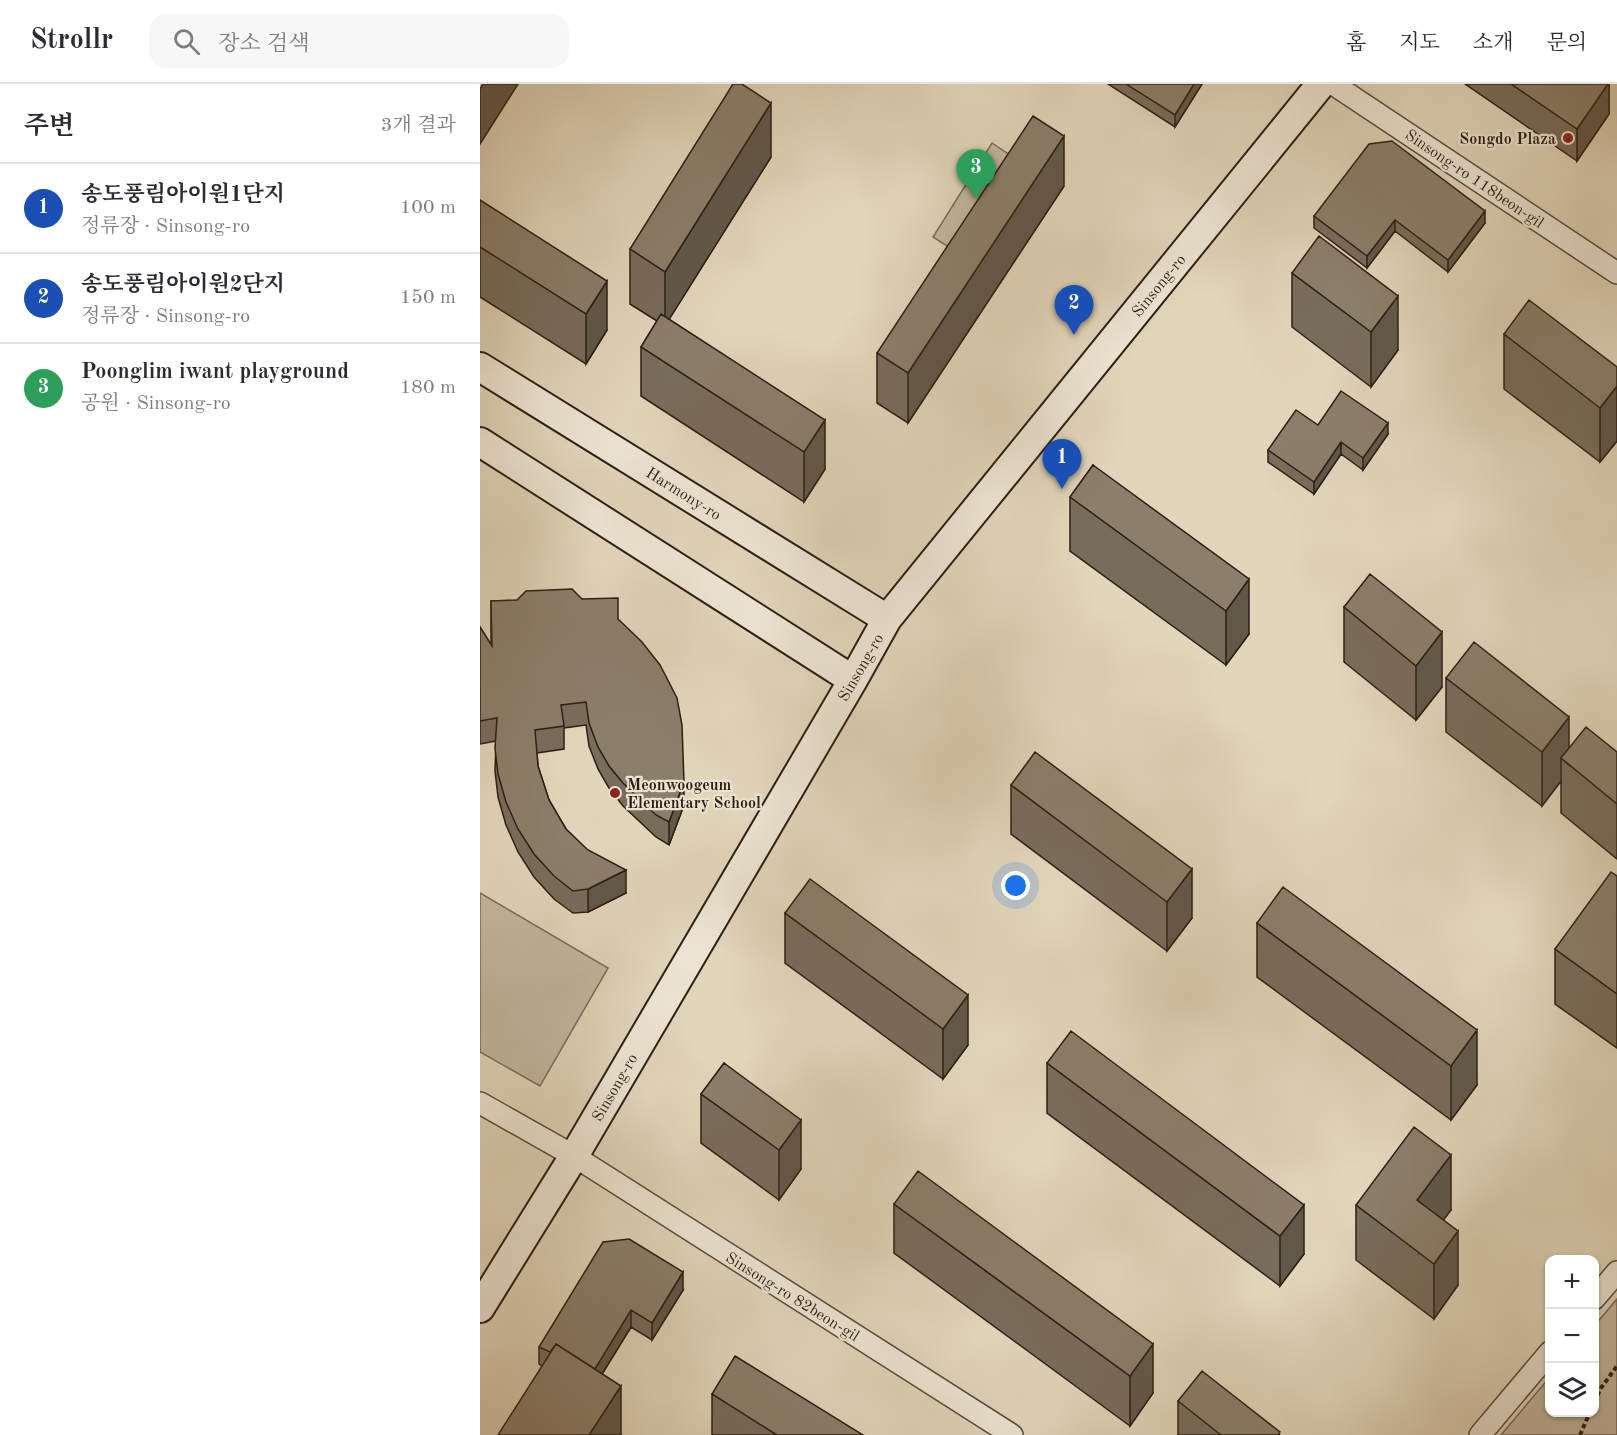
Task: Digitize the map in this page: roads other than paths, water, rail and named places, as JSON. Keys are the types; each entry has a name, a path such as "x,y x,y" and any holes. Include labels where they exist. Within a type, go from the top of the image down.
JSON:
{"street":[{"name":"Sinsong-ro","path":"480,1308 574,1156 887,619 1322,84"},
{"name":"Sinsong-ro 118beon-gil","path":"1333,84 1617,273"},
{"name":"Harmony-ro","path":"480,367 887,619"},
{"path":"480,442 853,680"},
{"name":"Sinsong-ro 82beon-gil","path":"480,1103 574,1156 1012,1435"},
{"path":"1599,1293 1617,1272"},
{"path":"1480,1435 1545,1358"}],"place":[{"name":"Songdo Plaza","path":"1568,138"},
{"name":"Poonglim iwant playground","path":"976,199"},
{"name":"송도풍림아이원2단지","path":"1074,335"},
{"name":"송도풍림아이원1단지","path":"1062,489"},
{"name":"Meonwoogeum Elementary School","path":"615,793"}]}
